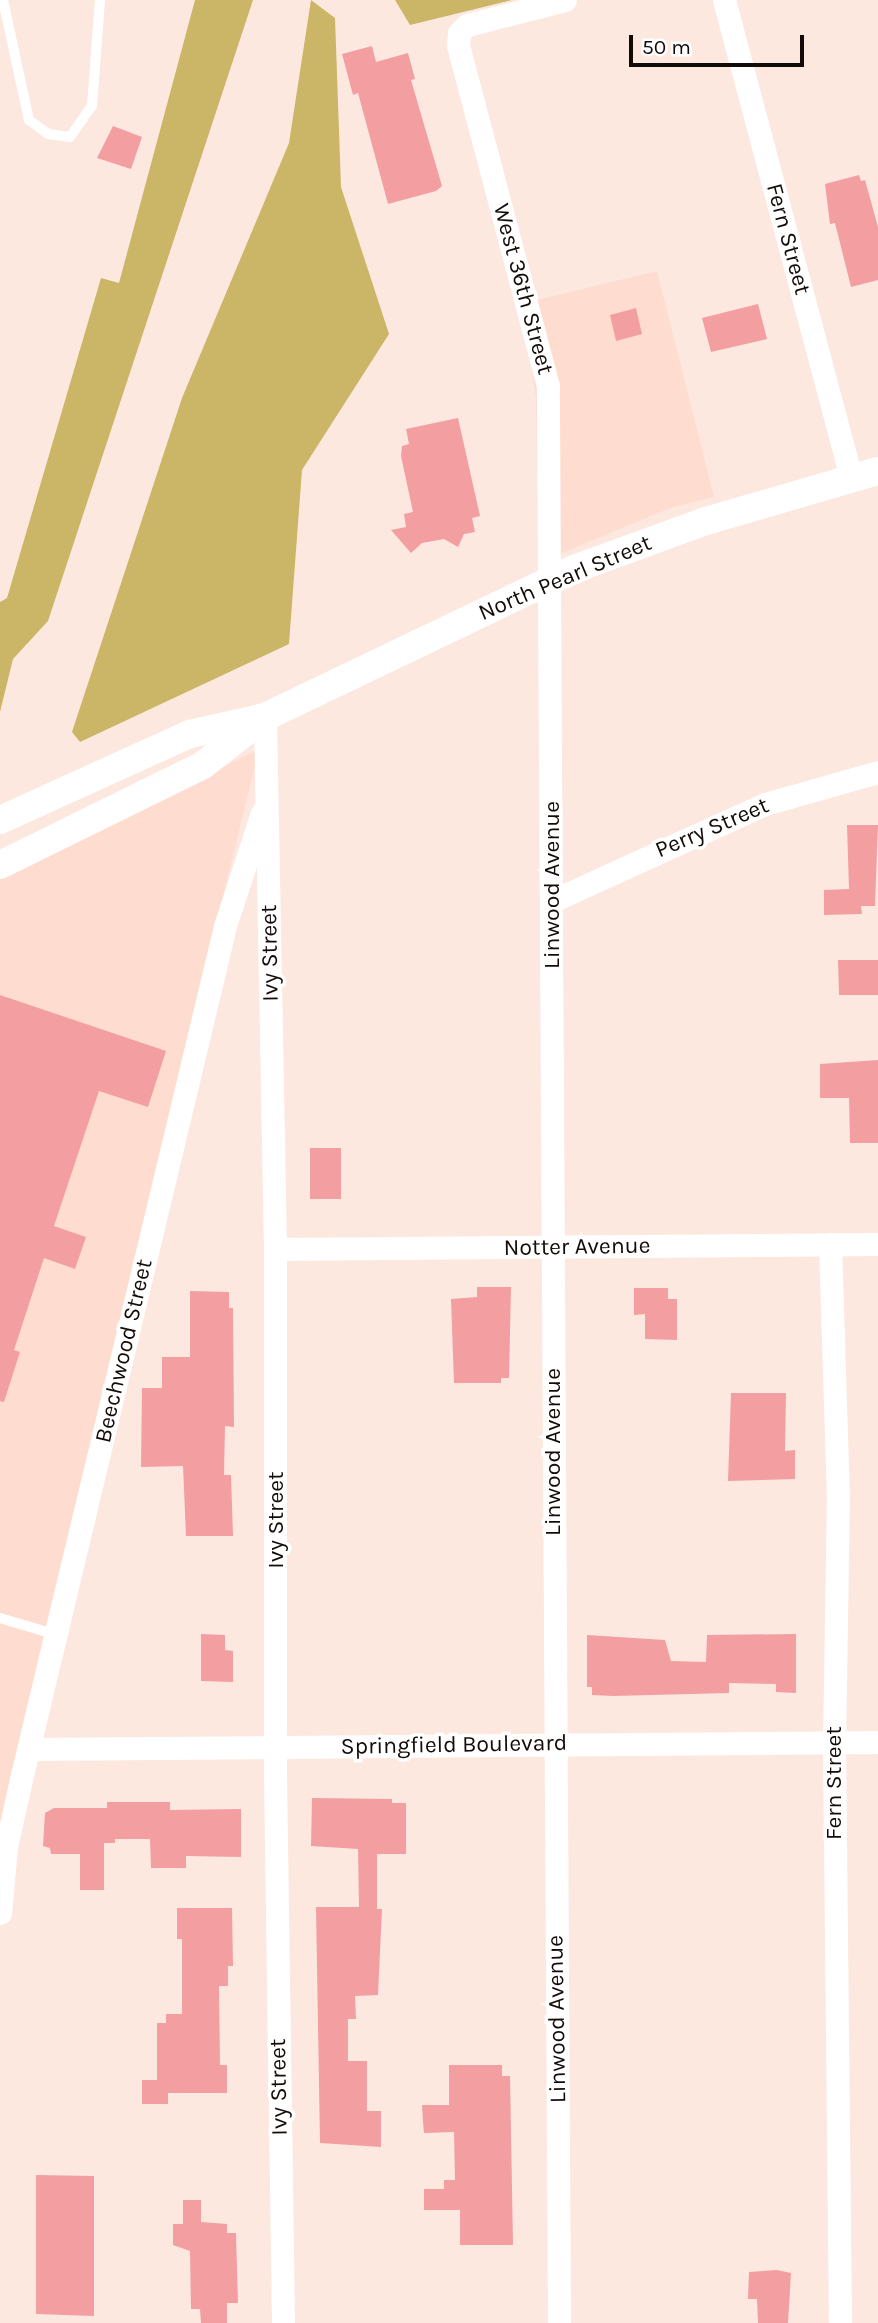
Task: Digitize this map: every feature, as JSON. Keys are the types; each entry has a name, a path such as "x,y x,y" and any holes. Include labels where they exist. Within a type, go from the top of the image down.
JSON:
{"street":[{"name":"West 36th Street","path":"550,581 545,363 458,45 459,33 467,25 565,0"},
{"name":"Fern Street","path":"724,0 851,478"},
{"name":"North Pearl Street","path":"0,865 203,765 265,717 550,581 706,521 878,471"},
{"name":"Linwood Avenue","path":"550,581 551,1248 559,2323"},
{"name":"North Pearl Street","path":"0,820 190,734 265,717"},
{"name":"Ivy Street","path":"265,717 275,1249 275,1747 283,2323"},
{"name":"Perry Street","path":"552,901 718,822 778,800 878,772"},
{"name":"Beechwood Street","path":"0,1913 7,1807 29,1749 225,926 268,793"},
{"name":"Fern Street","path":"830,1244 838,1493 834,1742 840,2323"},
{"name":"Notter Avenue","path":"275,1249 878,1244"},
{"name":"Springfield Boulevard","path":"29,1749 878,1742"}],"lane":[{"path":"3,0 29,120 47,134 70,137 92,106 100,0"},
{"path":"0,1618 57,1634"}],"shaded area":[{"path":"195,0 253,0 48,621 13,659 0,712 0,602 7,598 101,278 119,283"},
{"path":"311,0 335,18 341,187 389,334 302,470 289,644 80,742 72,732 182,398 289,143"},
{"path":"395,0 512,0 410,25"},
{"path":"657,271 714,497 670,508 538,563 536,399 528,341 516,305"},
{"path":"259,749 50,1608 0,1825 0,878"}],"building":[{"path":"372,46 376,62 408,53 415,79 411,80 442,186 436,191 388,204 358,93 353,95 342,54"},
{"path":"113,126 142,137 131,169 97,158"},
{"path":"859,175 861,181 865,180 878,227 878,280 851,287 835,223 830,224 825,184"},
{"path":"758,304 767,339 711,352 702,318"},
{"path":"636,308 642,334 616,341 610,315"},
{"path":"458,418 480,516 472,518 475,532 464,534 458,547 444,539 422,543 411,553 391,530 406,527 404,514 413,512 401,456 402,446 409,444 406,429"},
{"path":"847,825 878,825 875,906 861,906 862,914 824,915 824,890 849,889"},
{"path":"838,960 878,960 878,995 839,995"},
{"path":"0,995 166,1051 148,1107 99,1091 54,1226 86,1237 75,1269 44,1258 14,1350 20,1352 4,1402 0,1401"},
{"path":"878,1060 878,1143 850,1143 849,1098 820,1098 820,1064"},
{"path":"310,1148 341,1148 341,1199 310,1199"},
{"path":"477,1287 511,1287 509,1378 501,1378 501,1383 454,1383 451,1299 477,1297"},
{"path":"634,1288 668,1288 668,1299 677,1299 677,1340 645,1339 645,1314 634,1315"},
{"path":"190,1291 229,1292 229,1308 233,1308 234,1427 225,1426 224,1475 231,1475 233,1536 186,1536 183,1466 141,1467 142,1388 162,1388 162,1357 190,1357"},
{"path":"731,1393 786,1393 785,1451 795,1450 795,1479 728,1481"},
{"path":"201,1634 225,1635 225,1650 233,1651 233,1682 201,1681"},
{"path":"796,1634 796,1693 776,1692 776,1684 729,1683 729,1693 613,1696 592,1695 592,1687 587,1687 587,1635 665,1640 671,1661 706,1662 707,1635"},
{"path":"312,1798 392,1799 392,1803 406,1803 406,1854 377,1854 377,1909 382,1909 378,1995 355,1996 356,2019 348,2019 348,2061 367,2061 367,2111 381,2111 381,2147 320,2143 316,1907 359,1907 358,1849 311,1846"},
{"path":"107,1802 170,1802 170,1810 241,1809 241,1857 186,1856 186,1868 151,1868 150,1839 115,1839 115,1843 104,1843 104,1890 80,1890 80,1854 51,1854 50,1848 43,1846 45,1813 54,1808 107,1808"},
{"path":"177,1908 232,1908 233,1966 228,1966 228,1986 219,1986 220,2065 227,2065 227,2093 168,2093 168,2104 142,2104 142,2080 157,2080 157,2023 166,2023 166,2014 182,2014 182,1939 177,1939"},
{"path":"449,2065 502,2065 502,2076 510,2076 513,2245 460,2245 460,2210 424,2210 424,2189 444,2189 444,2180 455,2180 454,2132 424,2133 422,2105 449,2105"},
{"path":"36,2175 94,2176 94,2316 36,2314"},
{"path":"183,2200 201,2200 201,2222 227,2224 227,2233 236,2233 238,2303 227,2303 227,2323 201,2323 200,2309 191,2309 190,2251 173,2245 173,2224 183,2224"},
{"path":"777,2270 791,2273 788,2323 758,2323 757,2299 748,2299 749,2272"}]}
